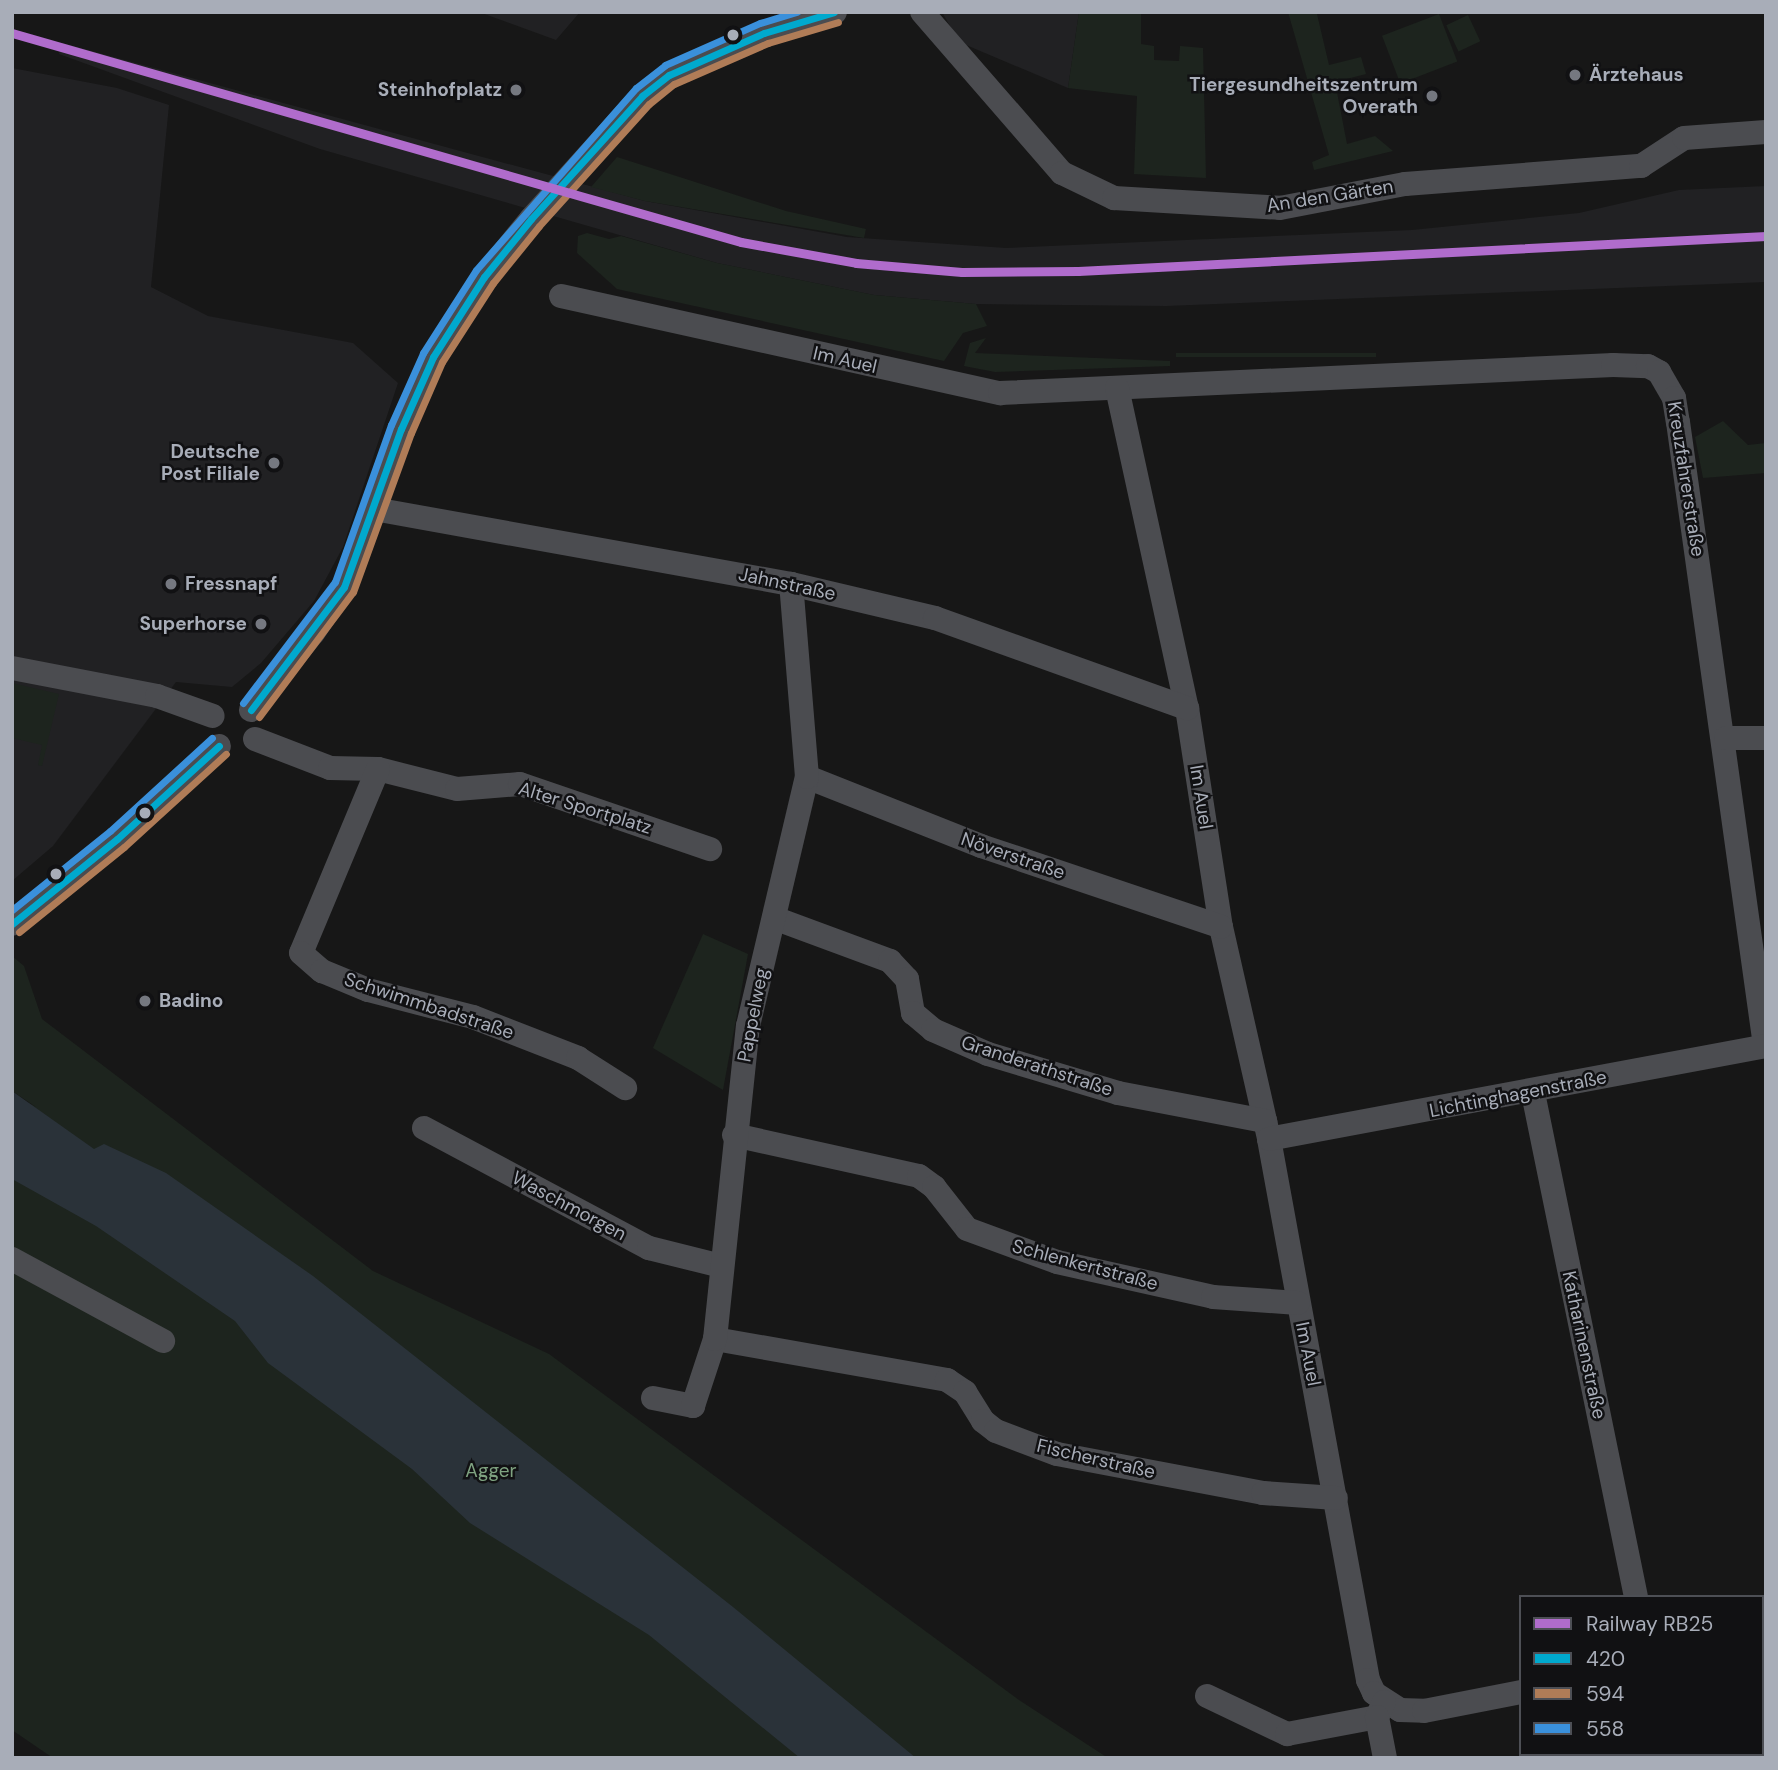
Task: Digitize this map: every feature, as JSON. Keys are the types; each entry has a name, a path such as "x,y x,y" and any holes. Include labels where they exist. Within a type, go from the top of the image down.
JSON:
{"street":[{"path":"251,710 313,633 344,587 414,394 447,330 531,219 642,96 669,75 708,55 835,12"},
{"name":"An den Gärten","path":"922,12 1062,173 1114,198 1280,208 1405,184 1641,166 1684,138 1766,132"},
{"name":"Im Auel","path":"561,296 1000,393 1117,388 1187,708 1221,927 1267,1130 1368,1680 1381,1709 1385,1758"},
{"name":"Kreuzfahrerstraße","path":"1117,388 1612,365 1648,366 1659,372 1674,398 1726,738 1765,1046"},
{"name":"Jahnstraße","path":"374,509 791,584 935,618 1187,708"},
{"name":"Pappelweg","path":"653,1398 693,1406 715,1339 734,1135 748,1026 807,777 791,584"},
{"path":"12,668 157,696 213,716"},
{"path":"230,704 251,710 257,724 254,739 243,750 219,746 211,735 213,716 230,704"},
{"path":"1726,738 1766,738"},
{"name":"Alter Sportplatz","path":"254,739 330,768 378,769 457,789 520,784 710,849"},
{"path":"12,924 117,839 219,746"},
{"name":"Schwimmbadstraße","path":"378,769 301,953 323,971 368,990 473,1017 578,1058 625,1088"},
{"name":"Növerstraße","path":"807,777 981,846 1221,927"},
{"name":"Granderathstraße","path":"774,918 891,961 907,979 913,1013 933,1030 988,1054 1118,1093 1267,1130"},
{"name":"Lichtinghagenstraße","path":"1267,1130 1533,1093 1765,1046"},
{"name":"Katharinenstraße","path":"1533,1093 1636,1595"},
{"name":"Waschmorgen","path":"424,1128 649,1248 721,1266"},
{"name":"Schlenkertstraße","path":"734,1135 919,1176 934,1186 967,1229 1057,1262 1213,1297 1298,1303"},
{"path":"12,1259 163,1341"},
{"name":"Fischerstraße","path":"715,1339 947,1380 965,1392 983,1421 996,1431 1057,1454 1263,1493 1336,1497"},
{"path":"1207,1696 1287,1734 1381,1709 1423,1711 1519,1692"}],"shaded area":[{"name":"Steinhofplatz","path":"479,12 580,12 556,40"},
{"path":"942,12 1079,12 1068,88 959,42"},
{"path":"62,43 645,201 847,237 1006,248 1412,230 1579,213 1679,190 1766,186 1766,282 1166,306 976,304 874,295 717,263 320,149 59,54"},
{"path":"12,68 117,88 169,105 151,287 208,316 353,343 398,383 343,547 314,601 261,663 232,687 176,682 53,846 12,881"},
{"name":"Agger","path":"12,1091 94,1149 104,1144 166,1173 313,1276 733,1607 916,1758 800,1758 649,1635 470,1523 412,1469 268,1363 235,1321 96,1226 12,1179"}],"green space":[{"path":"1079,12 1141,12 1141,44 1154,46 1154,60 1179,61 1180,46 1203,48 1206,178 1134,174 1137,96 1068,88"},
{"path":"1288,12 1317,14 1329,65 1361,57 1366,74 1335,82 1347,144 1375,136 1393,151 1314,170 1312,162 1329,155"},
{"path":"1439,14 1457,62 1400,83 1382,36"},
{"path":"1468,15 1480,41 1459,51 1446,25"},
{"path":"617,157 786,211 866,229 864,238 645,201 591,187"},
{"path":"587,233 609,239 621,236 717,263 874,295 976,304 987,326 963,333 944,361 617,289 577,253 578,236"},
{"path":"986,338 975,353 1170,361 1170,366 995,372 964,366 970,343"},
{"path":"1176,353 1376,353 1376,357 1176,357"},
{"path":"1723,421 1748,445 1766,443 1766,473 1703,478 1695,437"},
{"path":"12,683 59,694 42,766 38,765 42,745 12,738"},
{"path":"703,934 748,954 723,1090 653,1048"},
{"path":"12,956 24,966 42,1019 373,1271 549,1354 1019,1700 1108,1758 53,1758 12,1730 12,1094 36,1107 12,1091"}],"rail line":[{"name":"RB25","path":"12,33 741,242 856,263 962,272 1078,271 1766,236"}],"transit line":[{"name":"558","path":"243,703 335,582 391,425 423,353 476,270 636,88 665,65 760,23 797,12"},
{"name":"420","path":"251,710 344,587 401,429 433,357 484,277 531,219 642,96 669,75 764,33 834,12"},
{"name":"594","path":"259,717 353,592 411,433 442,362 493,283 539,226 649,104 674,84 768,43 838,22"},
{"name":"558","path":"12,910 110,831 212,738"},
{"name":"420","path":"12,924 117,839 219,746"},
{"name":"594","path":"19,932 124,847 226,754"}],"place":[{"name":"Ärztehaus","path":"1575,75"},
{"name":"Steinhofplatz","path":"516,90"},
{"name":"Tiergesundheitszentrum Overath","path":"1432,96"},
{"name":"Deutsche Post Filiale","path":"274,463"},
{"name":"Fressnapf","path":"171,584"},
{"name":"Superhorse","path":"261,624"},
{"name":"Badino","path":"145,1001"}]}
